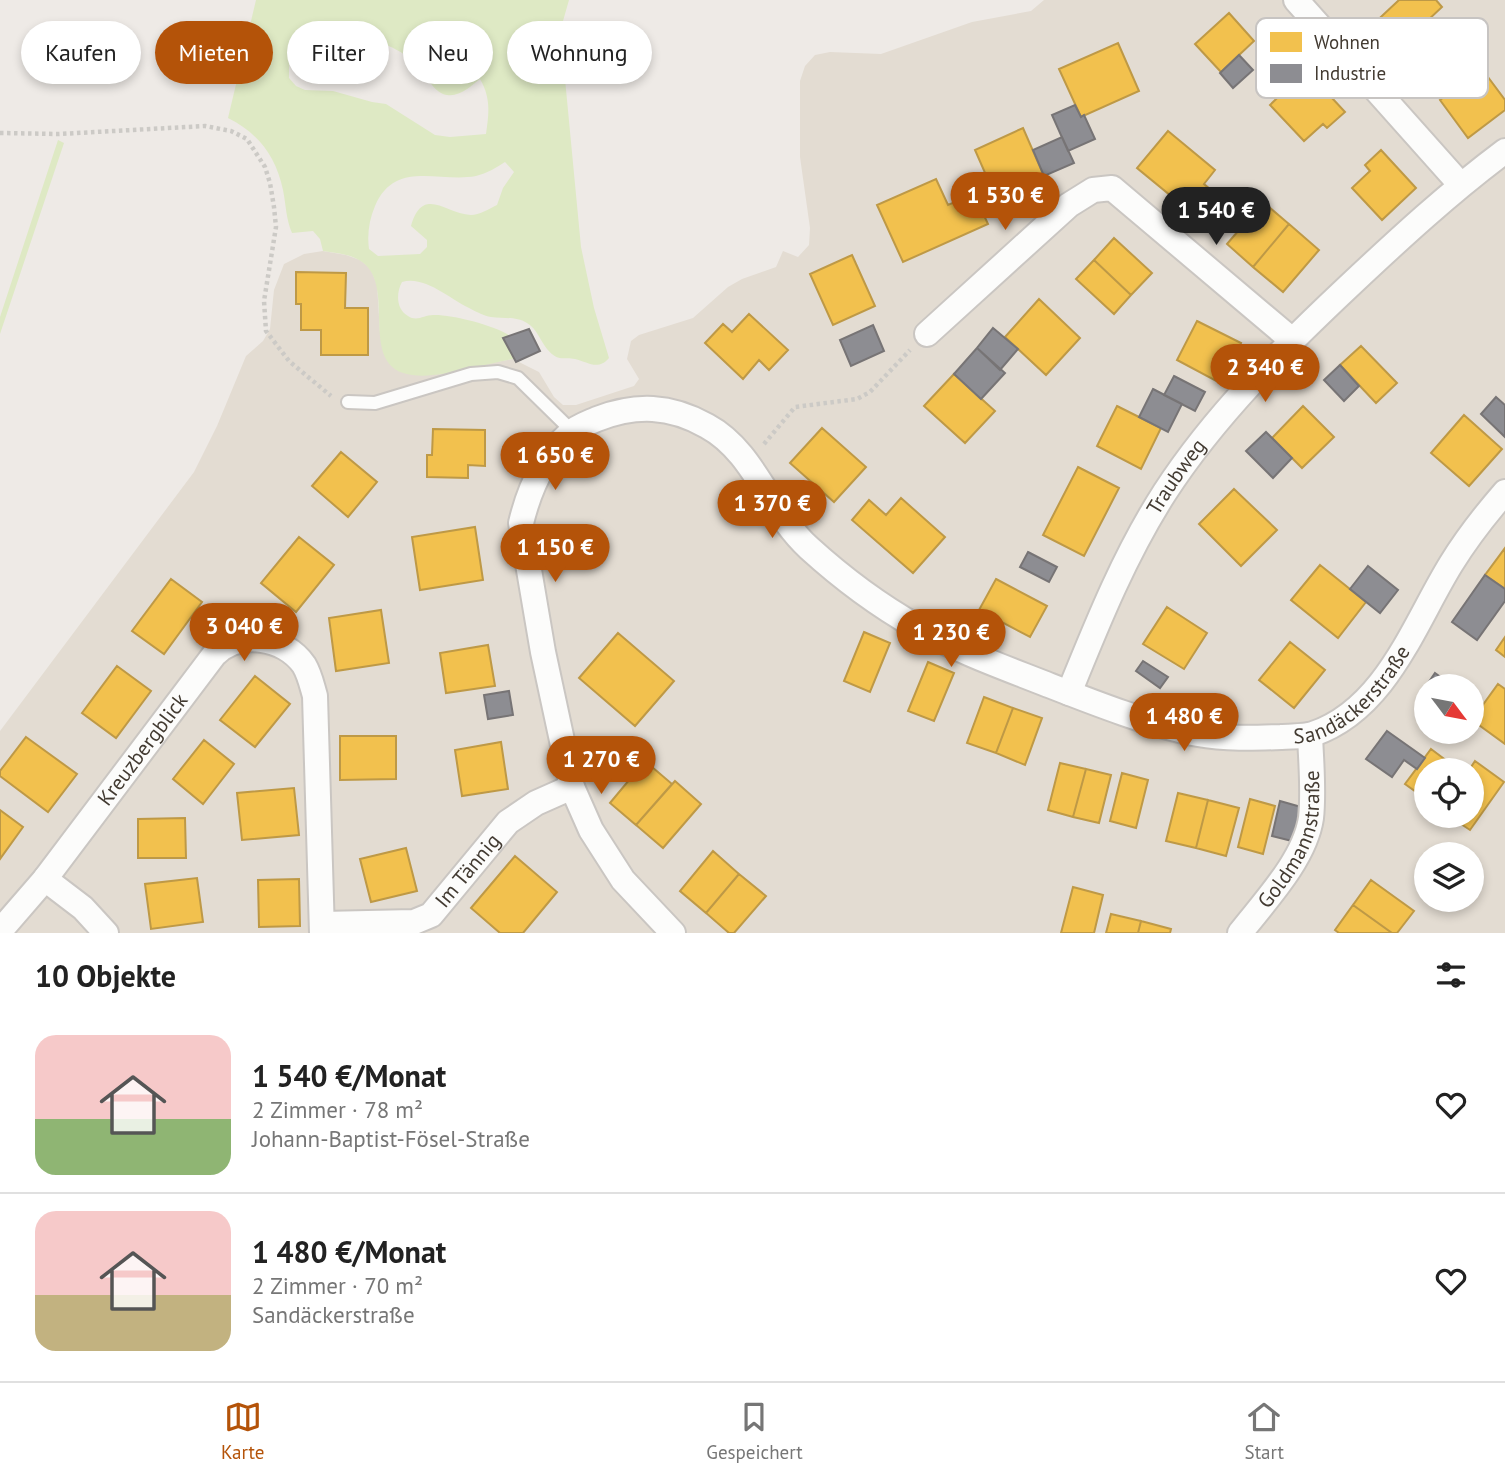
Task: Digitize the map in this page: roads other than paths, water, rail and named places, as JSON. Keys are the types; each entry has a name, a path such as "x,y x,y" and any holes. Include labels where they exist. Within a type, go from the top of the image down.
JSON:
{"street":[{"path":"1296,0 1312,18"},
{"path":"1383,98 1460,184"},
{"name":"Traubweg","path":"1069,693 1129,554 1166,491 1215,426 1292,340 1460,184 1505,150"},
{"path":"927,334 1069,205 1093,190 1112,188 1292,340"},
{"name":"Sandäckerstraße","path":"564,439 622,410 653,408 684,415 709,426 731,443 749,464 777,510 806,546 861,591 919,628 988,661 1126,713 1199,734 1255,738 1310,736 1338,723 1368,699 1400,654 1452,563 1483,517 1505,492"},
{"path":"564,439 539,473 521,523 548,676 572,787 591,830 622,880 673,933"},
{"name":"Kreuzbergblick","path":"0,930 45,879 214,655 230,643 249,638 280,645 296,656 308,673 315,696 322,928"},
{"name":"Goldmannstraße","path":"1240,933 1282,880 1304,842 1311,818 1310,736"},
{"name":"Im Tännig","path":"322,928 414,922 431,915 508,822 536,803 572,787"},
{"path":"45,879 83,908 106,933"}],"lane":[{"path":"348,402 375,403 471,374 498,372 518,378 564,439"}]}
